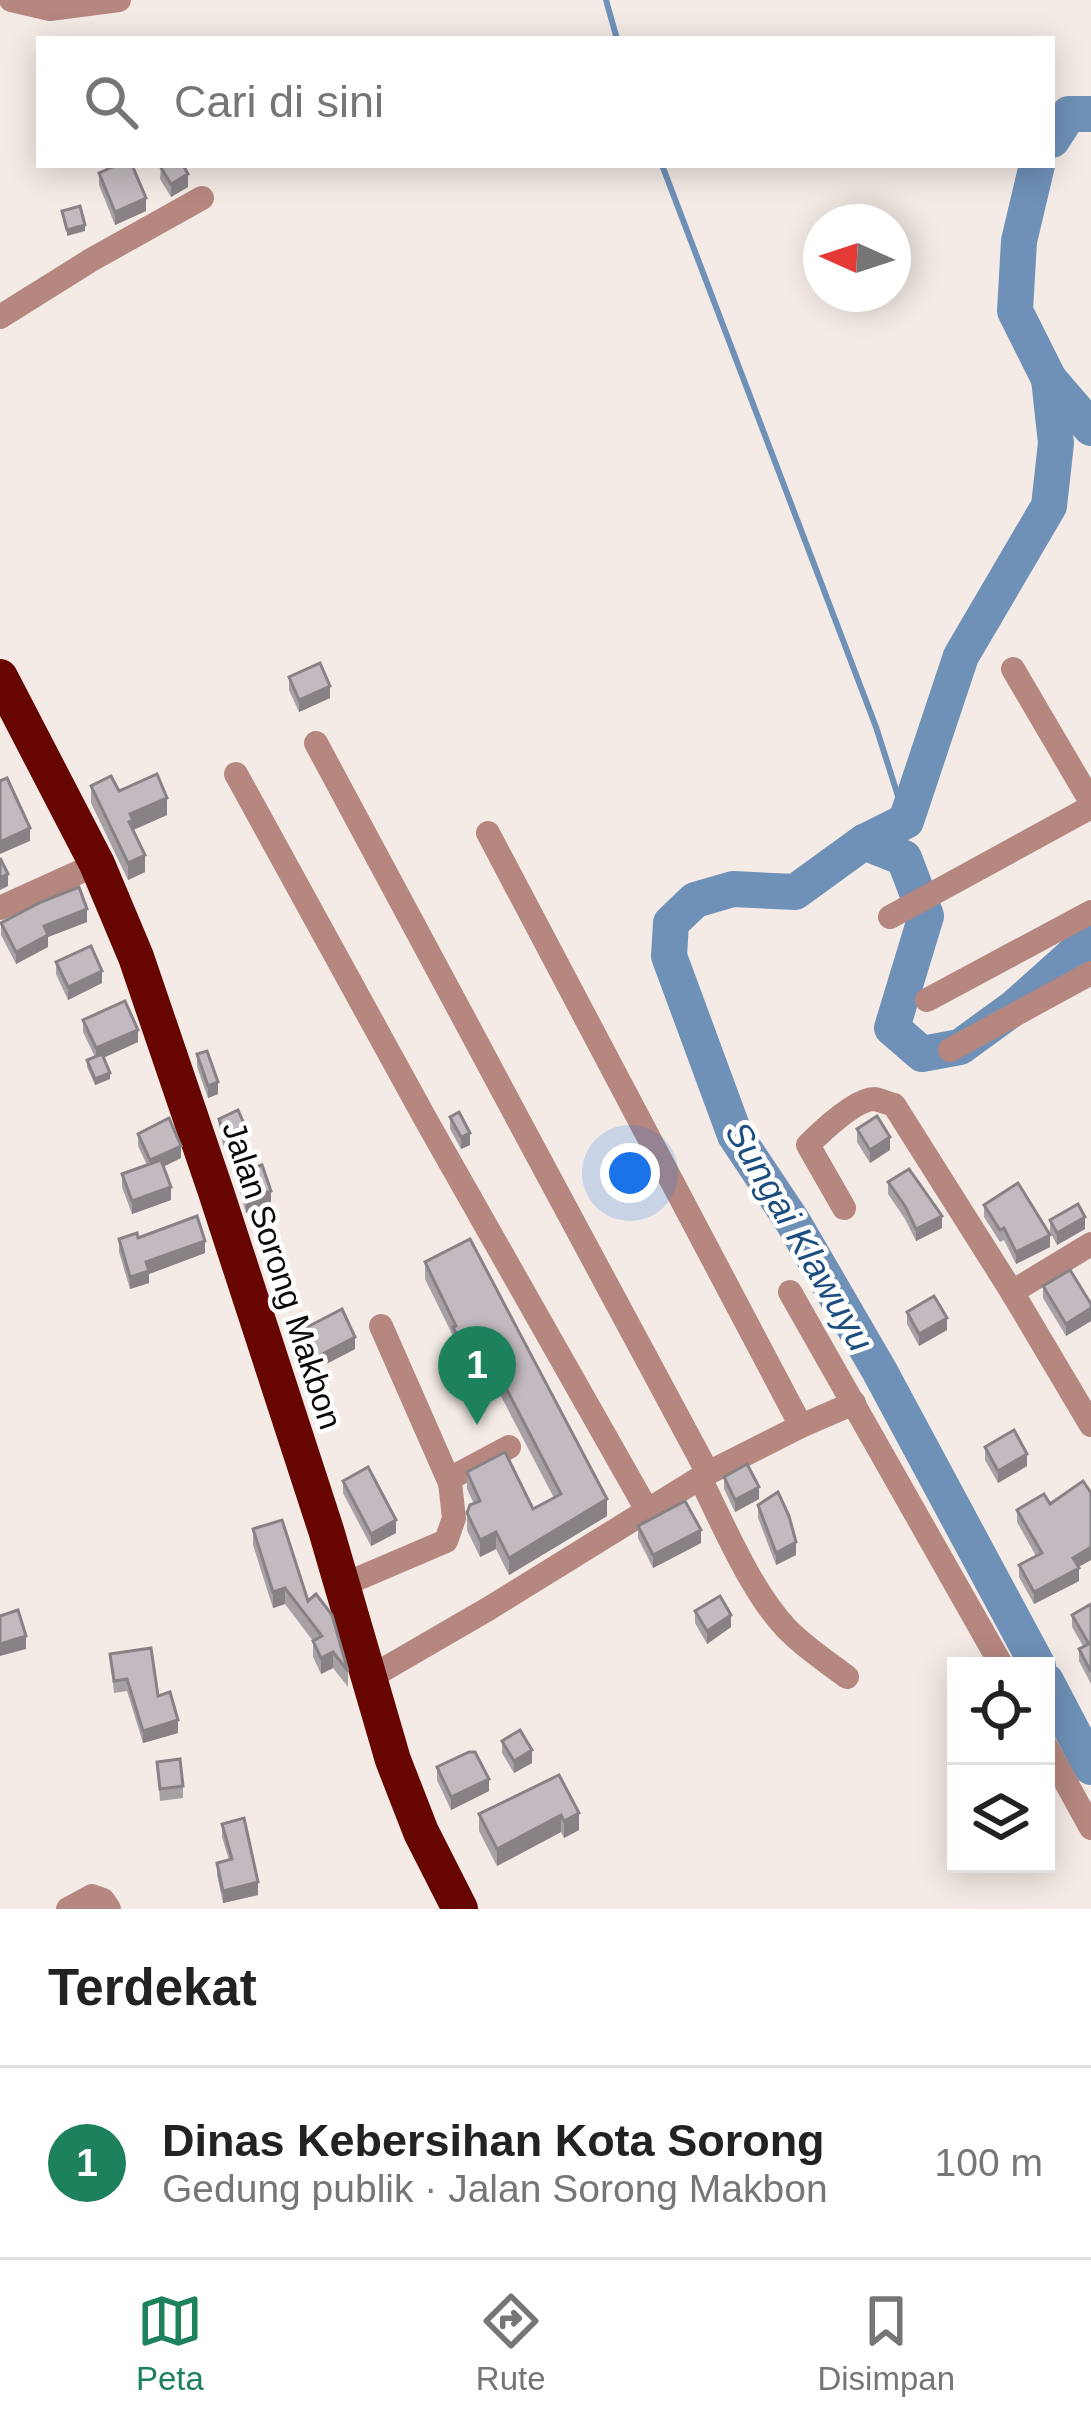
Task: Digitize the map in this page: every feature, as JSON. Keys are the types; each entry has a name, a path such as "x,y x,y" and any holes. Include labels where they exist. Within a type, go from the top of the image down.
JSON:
{"highway":[{"name":"Jalan Sorong Makbon","path":"0,677 97,863 136,957 343,1586 408,1804 460,1909"}],"street":[{"path":"11,0 50,9 119,0"},
{"path":"0,317 202,198"},
{"path":"890,917 1091,804 1013,669"},
{"path":"316,743 704,1475 764,1598 804,1645 847,1676"},
{"path":"236,774 647,1510"},
{"path":"488,833 801,1426"},
{"path":"0,908 97,863"},
{"path":"927,1000 1091,913"},
{"path":"950,1050 1091,973"},
{"path":"844,1208 808,1144 862,1102 876,1098 895,1105 1091,1425"},
{"path":"1012,1292 1091,1244"},
{"path":"790,1292 997,1657"},
{"path":"343,1586 446,1540 454,1518 449,1478 381,1326"},
{"path":"369,1678 704,1475 854,1403"},
{"path":"449,1478 509,1447"},
{"path":"1055,1762 1091,1828"},
{"path":"68,1909 90,1896 103,1900 109,1909"}],"building":[{"path":"133,168 146,198 115,212 99,173"},
{"path":"161,168 185,168 188,174 171,184"},
{"path":"80,206 85,225 67,230 62,211"},
{"path":"320,663 330,686 299,700 289,677"},
{"path":"157,774 167,798 130,814 133,820 129,822 145,855 128,863 91,786 111,776 119,791"},
{"path":"7,778 30,828 0,842 0,781"},
{"path":"79,887 87,909 44,926 48,935 16,952 1,923"},
{"path":"91,946 102,971 68,987 56,962"},
{"path":"125,1001 138,1030 96,1048 83,1020"},
{"path":"207,1051 218,1082 208,1086 197,1054"},
{"path":"102,1054 110,1073 95,1079 87,1060"},
{"path":"238,1110 245,1126 224,1135 219,1119"},
{"path":"459,1112 470,1133 461,1137 450,1117"},
{"path":"877,1116 890,1137 870,1150 857,1129"},
{"path":"169,1118 181,1146 150,1160 138,1134"},
{"path":"161,1160 171,1187 132,1201 122,1174"},
{"path":"262,1165 271,1191 246,1200 238,1173"},
{"path":"909,1169 942,1216 916,1229 888,1182"},
{"path":"1018,1183 1050,1235 1016,1252 984,1205"},
{"path":"1078,1204 1085,1217 1057,1233 1050,1220"},
{"path":"197,1216 205,1241 146,1262 149,1271 130,1277 119,1239 137,1233 138,1238"},
{"path":"470,1239 607,1499 509,1558 496,1532 480,1540 467,1513 470,1505 480,1501 467,1472 505,1452 533,1509 561,1494 479,1336 462,1345 425,1262"},
{"path":"1070,1270 1091,1308 1066,1324 1043,1286"},
{"path":"934,1296 947,1318 919,1334 907,1312"},
{"path":"342,1309 355,1337 309,1361 294,1334"},
{"path":"1014,1430 1027,1454 998,1471 985,1447"},
{"path":"747,1464 759,1487 735,1500 724,1477"},
{"path":"368,1467 396,1520 371,1534 343,1481"},
{"path":"1083,1481 1091,1493 1091,1547 1073,1558 1079,1568 1034,1592 1019,1565 1042,1553 1017,1510 1044,1494 1050,1504"},
{"path":"778,1492 796,1542 776,1553 758,1505"},
{"path":"685,1501 701,1530 653,1555 638,1526"},
{"path":"282,1520 308,1601 316,1594 332,1615 348,1671 333,1652 321,1658 313,1641 322,1636 285,1588 273,1592 253,1529"},
{"path":"720,1596 731,1615 707,1631 695,1611"},
{"path":"1091,1604 1091,1672 1079,1649 1089,1644 1072,1615"},
{"path":"18,1610 26,1636 0,1644 0,1616"},
{"path":"151,1648 158,1696 170,1692 178,1720 143,1731 127,1679 114,1681 110,1654"},
{"path":"520,1730 532,1750 514,1761 502,1741"},
{"path":"475,1752 489,1779 451,1797 437,1767"},
{"path":"180,1759 183,1786 160,1789 157,1762"},
{"path":"559,1775 579,1813 564,1821 561,1815 497,1849 479,1814"},
{"path":"244,1818 258,1882 223,1891 217,1863 232,1859 222,1824"}],"waterway":[{"name":"Sungai Klawuyu","path":"606,0 616,36"},
{"name":"Sungai Klawuyu","path":"1055,135 1069,114 1091,114"},
{"name":"Sungai Klawuyu","path":"663,168 876,727 906,821"},
{"name":"Sungai Klawuyu","path":"1036,168 1019,241 1015,311 1049,379 1091,428"},
{"name":"Sungai Klawuyu","path":"864,842 906,821 961,656 1049,506 1056,443 1049,379"},
{"name":"Sungai Klawuyu","path":"1033,1657 879,1370 793,1222 735,1135 669,956 671,923 695,900 733,889 795,892 864,842 904,858 926,916 892,1028 922,1054 960,1047 1015,1007 1091,939"},
{"name":"Sungai Klawuyu","path":"1055,1698 1091,1767"}],"place":[{"name":"Dinas Kebersihan Kota Sorong","path":"477,1425"}]}
